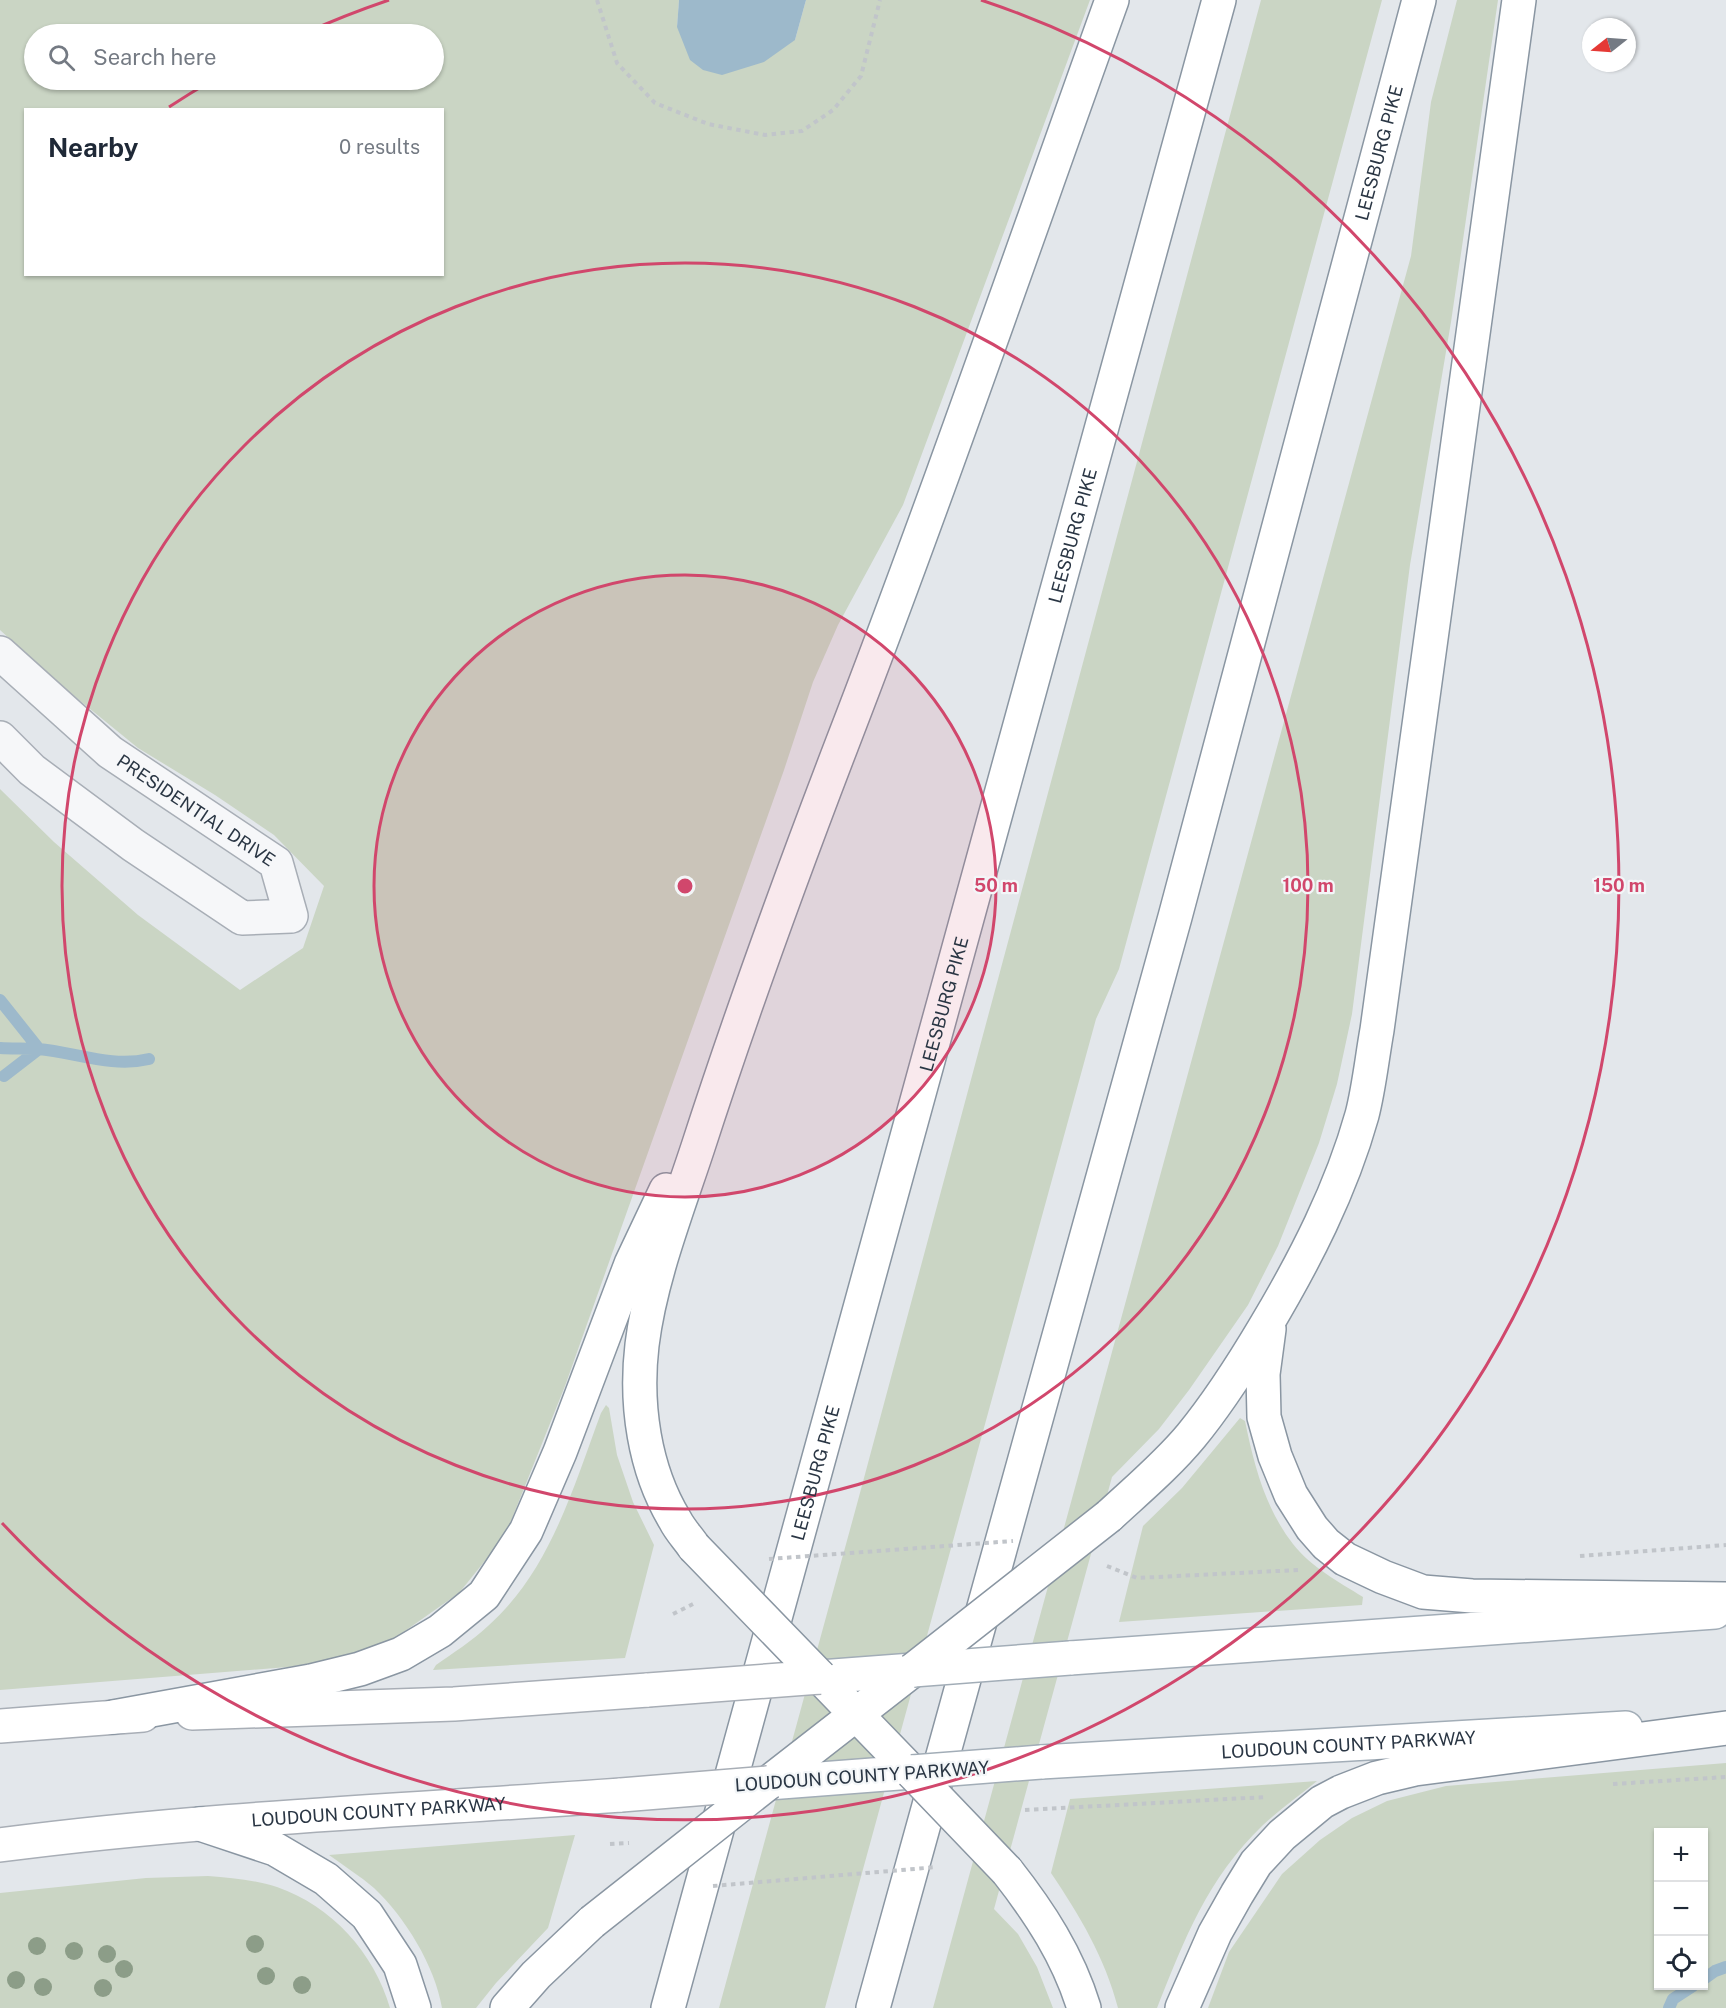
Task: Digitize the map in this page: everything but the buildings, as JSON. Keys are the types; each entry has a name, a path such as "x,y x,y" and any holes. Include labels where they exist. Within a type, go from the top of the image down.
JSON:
{"main road":[{"path":"1083,2008 1076,1984 1056,1940 1032,1902 1007,1871 694,1547 674,1519 658,1485 644,1439 640,1393 642,1346 651,1295 725,1063 801,849 896,604 1112,0"},
{"name":"LEESBURG PIKE","path":"668,2008 1219,0"},
{"name":"LEESBURG PIKE","path":"873,2008 1169,939 1419,0"},
{"path":"507,2008 536,1975 592,1922 1109,1516 1149,1479 1191,1436 1242,1365 1290,1287 1317,1234 1341,1176 1362,1115 1377,1030 1519,0"},
{"path":"113,1717 360,1670 401,1654 440,1631 484,1595 526,1531 560,1452 631,1264 725,1063"},
{"path":"1270,1318 1263,1374 1264,1417 1275,1456 1291,1495 1312,1528 1326,1544 1345,1559 1423,1592 1472,1596 1726,1599"},
{"path":"0,1726 113,1717 454,1704 1726,1611"},
{"name":"LOUDOUN COUNTY PARKWAY","path":"0,1845 200,1824 621,1795 1041,1762 1726,1723"},
{"path":"1182,2008 1215,1933 1256,1863 1282,1835 1322,1802 1341,1792 1377,1778 1415,1769 1726,1728"},
{"path":"200,1824 275,1849 326,1879 367,1915 374,1925 400,1965 414,2008"}],"street":[{"name":"PRESIDENTIAL DRIVE","path":"0,654 110,752 276,863 291,916 242,918 133,845 32,770 0,738"}],"path":[{"path":"597,0 617,63 655,103 708,124 765,135 802,131 833,110 861,76 880,0"},
{"path":"768,1559 1017,1540"},
{"path":"1575,1557 1726,1545"},
{"path":"1106,1565 1137,1578 1304,1570"},
{"path":"673,1614 693,1604"},
{"path":"1025,1810 1267,1797"},
{"path":"713,1886 937,1867"}],"green space":[{"path":"0,0 679,0 677,27 795,40 806,0 1090,0 903,505 838,625 813,682 784,770 565,1386 505,1536 459,1593 395,1638 352,1657 288,1667 0,1690 0,789 54,842 138,915 240,990 303,948 324,886 274,835 215,795 138,748 57,682 0,630"},
{"path":"1261,0 1382,0 1119,969 1096,1019 825,2008 719,2008 857,1504"},
{"path":"1457,0 1498,0 1451,322 1410,565 1352,1014 1337,1084 1319,1143 1278,1246 1248,1305 1159,1429 1112,1477 994,1909 1018,1934 1037,1967 1053,2008 933,2008 1411,256 1431,102"},
{"path":"606,1405 609,1408 617,1455 633,1502 654,1545 625,1658 433,1670 436,1665 488,1626 510,1604 528,1580 557,1527"},
{"path":"1240,1418 1245,1421 1262,1486 1283,1530 1308,1560 1363,1597 1362,1605 1119,1622 1143,1526 1182,1488"},
{"path":"1726,1763 1726,2008 1208,2008 1229,1952 1282,1874 1320,1840 1352,1818 1387,1801 1446,1786"},
{"path":"1317,1781 1263,1825 1244,1845 1212,1888 1188,1934 1157,2008 1118,2008 1113,1990 1091,1938 1051,1873 1070,1799"},
{"path":"575,1835 548,1928 496,1983 476,2008 442,2008 426,1959 397,1913 374,1888 329,1855"},
{"path":"208,1876 277,1887 316,1906 333,1919 362,1951 383,1988 390,2008 0,2008 0,1893 146,1878"}],"water":[{"path":"679,0 806,0 795,40 764,62 722,75 703,70 690,60 677,27"}],"waterway":[{"path":"0,1000 39,1049 4,1076"},
{"path":"0,1048 38,1049 107,1061 149,1059"},
{"path":"1708,1976 1726,1967"},
{"path":"1669,2008 1673,1999 1687,1990"}]}
